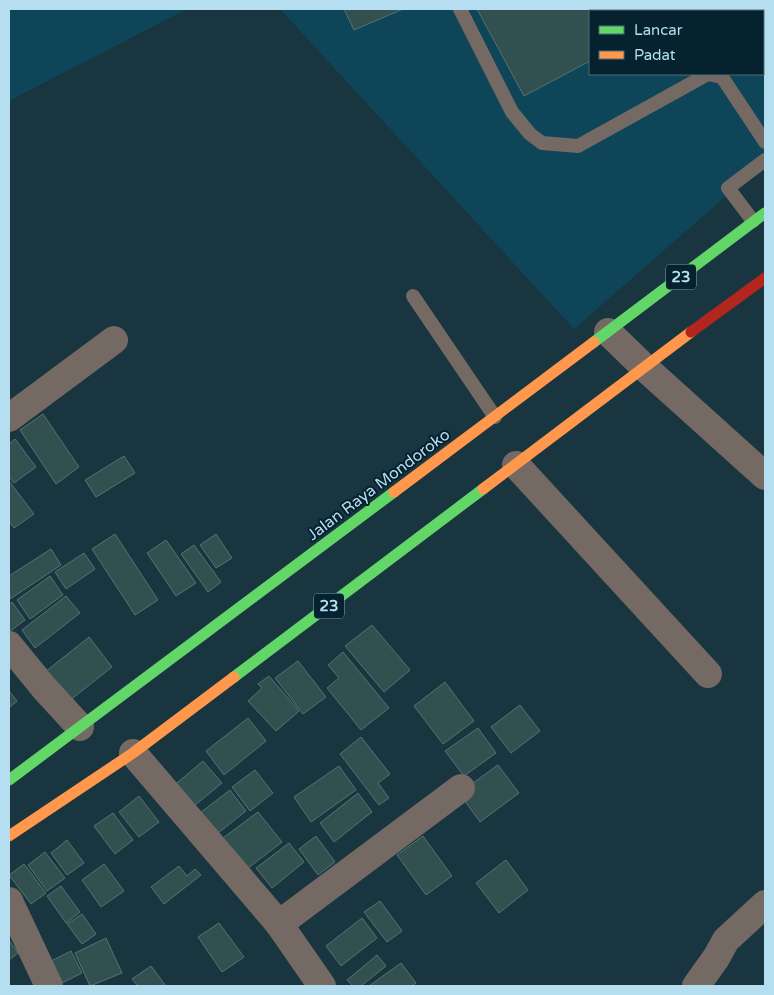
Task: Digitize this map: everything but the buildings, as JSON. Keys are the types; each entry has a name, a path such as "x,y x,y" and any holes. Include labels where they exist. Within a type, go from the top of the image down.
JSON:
{"highway":[{"name":"Jalan Raya Mondoroko","path":"9,780 765,213"},
{"name":"23","path":"9,836 133,753 644,367 765,278"}],"street":[{"path":"608,332 765,476"},
{"path":"9,418 114,340"},
{"path":"516,465 708,674"},
{"path":"9,645 45,689 80,727"},
{"path":"133,753 279,924 322,986"},
{"path":"279,924 461,788"},
{"path":"9,901 49,986"},
{"path":"696,986 726,940 765,904"}],"lane":[{"path":"460,9 512,112 530,134 542,143 578,146 706,75"},
{"path":"713,75 722,77 765,142"},
{"path":"753,221 728,188 765,160"},
{"path":"413,296 495,417"}],"shaded area":[{"path":"9,9 187,9 9,101"},
{"path":"280,9 765,9 765,162 574,329"}],"traffic: fast":[{"path":"594,342 765,213"},
{"path":"234,677 483,489"},
{"path":"9,780 394,492"}],"traffic: slow":[{"path":"483,489 691,332"},
{"path":"394,492 594,342"},
{"path":"9,836 133,753 234,677"}],"traffic: jam":[{"path":"691,332 765,278"}]}
